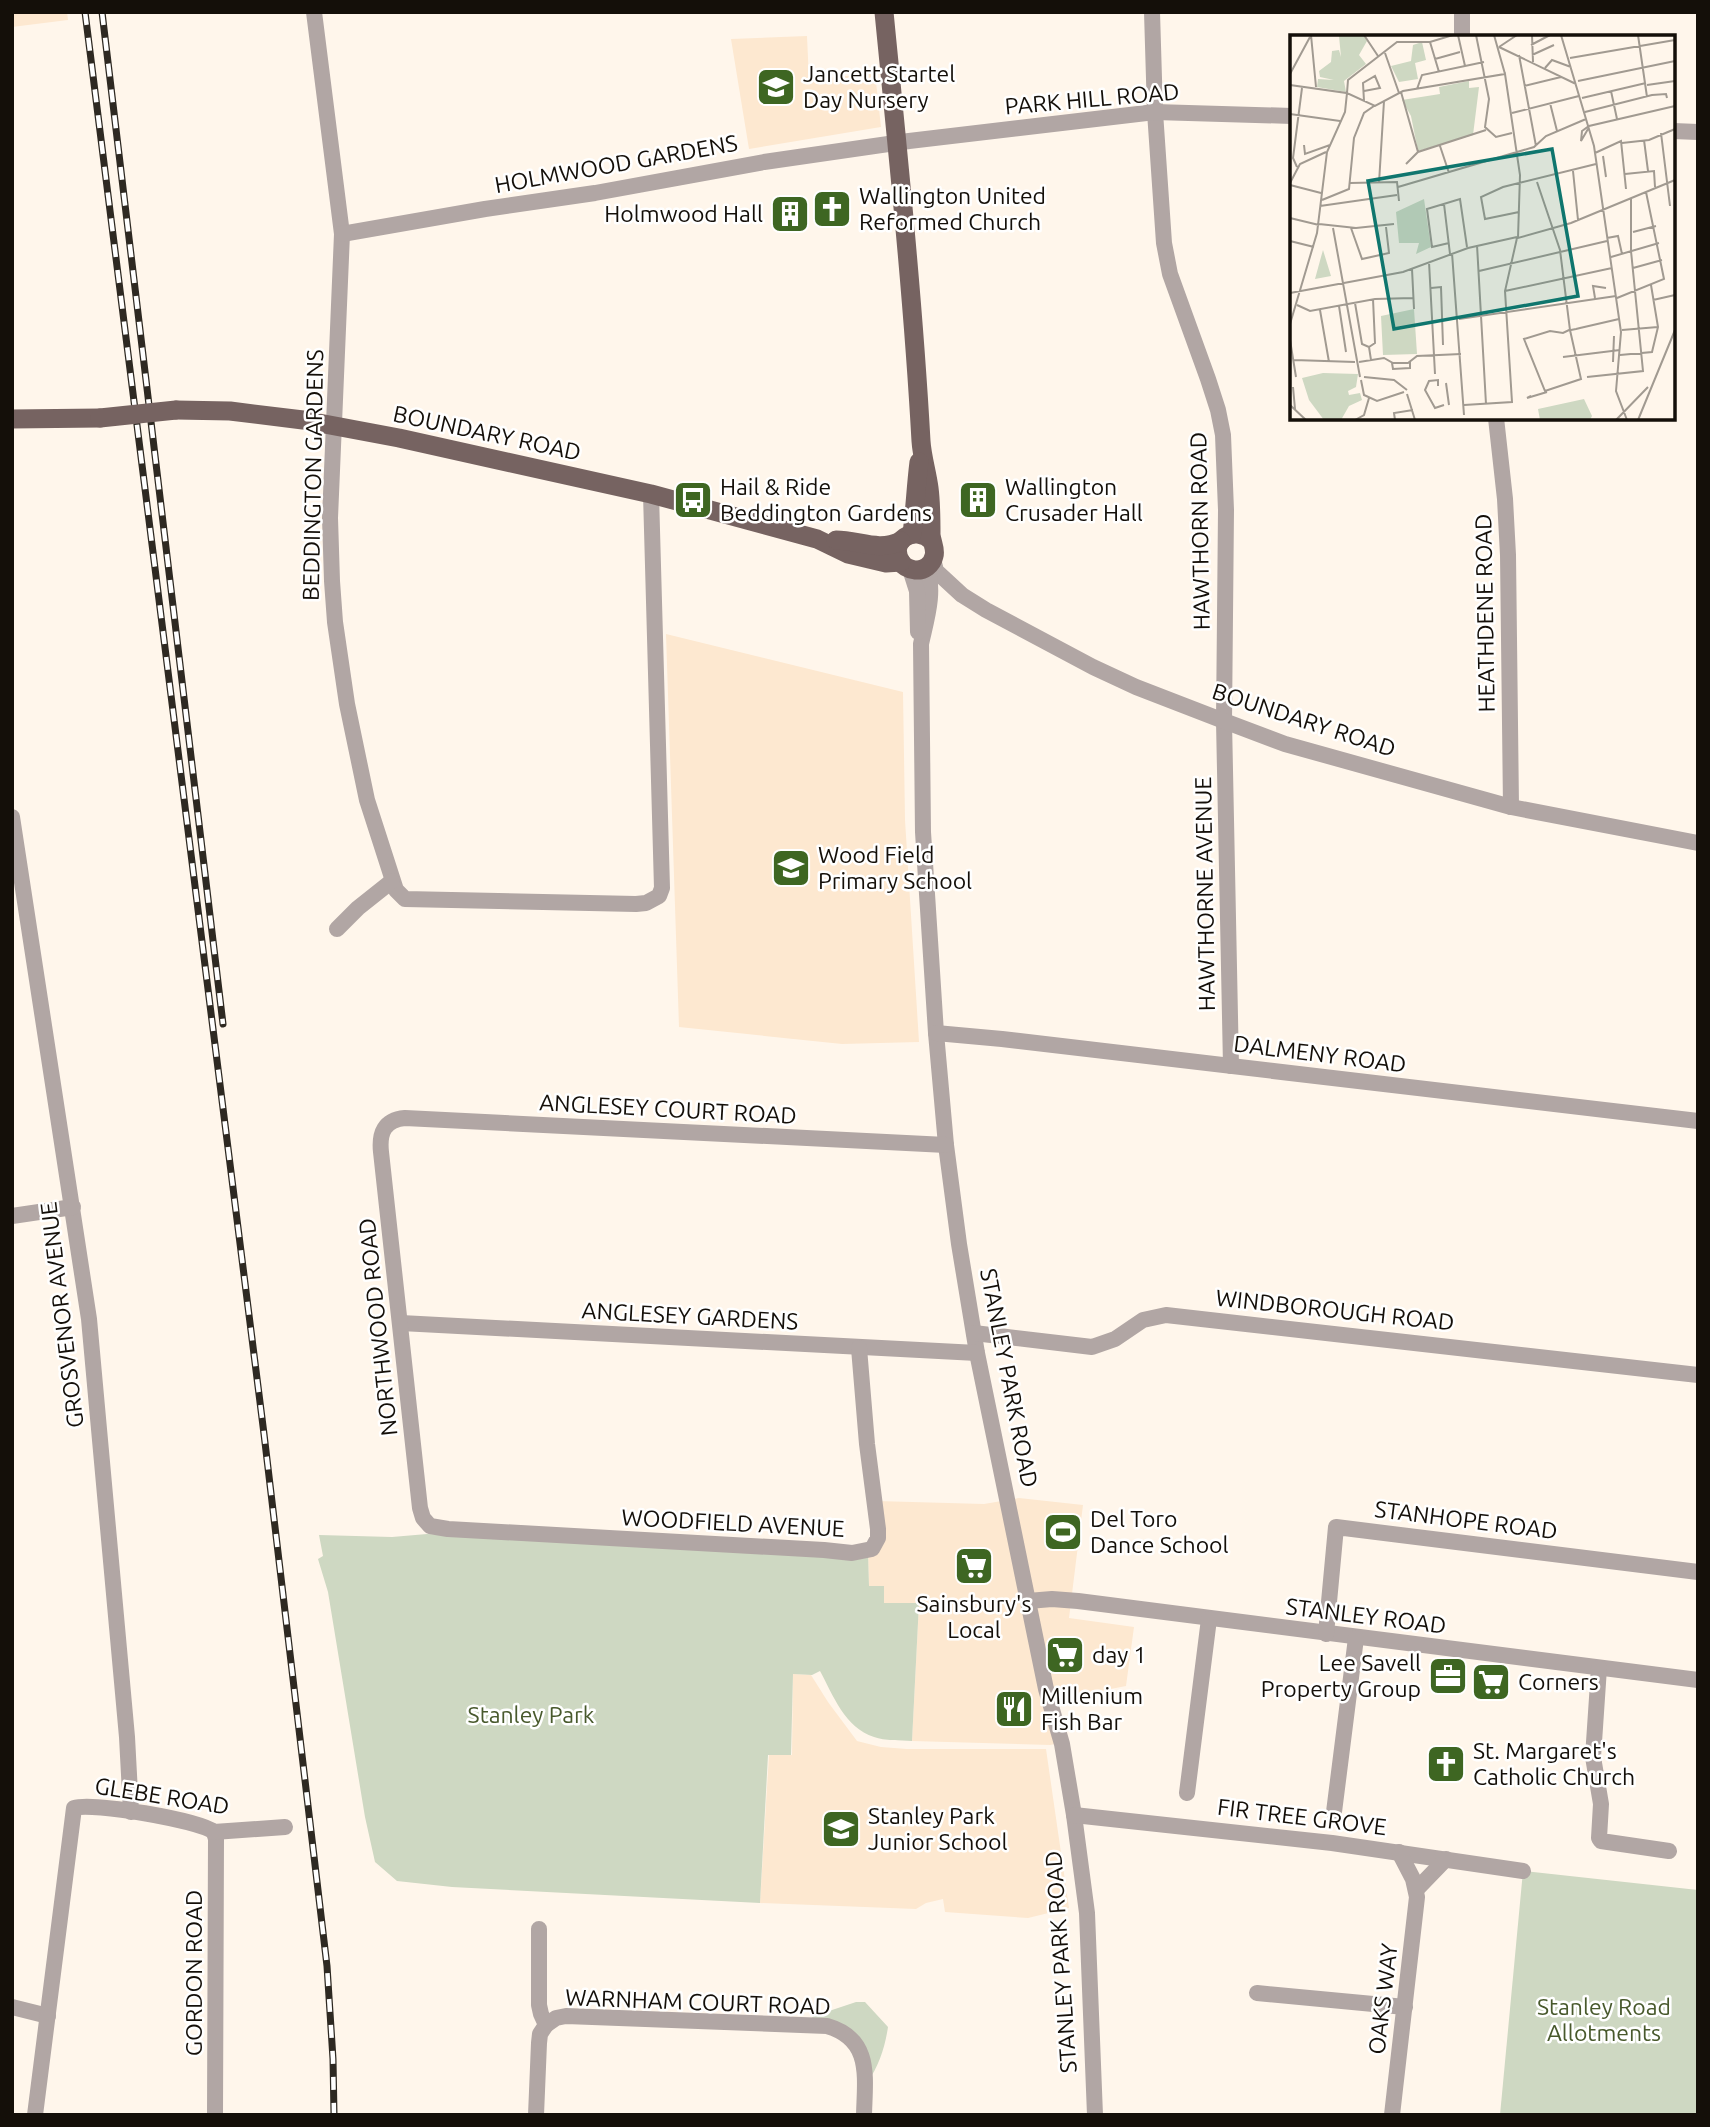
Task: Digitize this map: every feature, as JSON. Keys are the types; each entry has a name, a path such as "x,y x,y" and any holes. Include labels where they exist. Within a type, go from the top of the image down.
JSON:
{"main road":[{"name":"STANLEY PARK ROAD","path":"884,12 914,318 921,446 929,487 920,560 898,552 915,518 915,490 921,446"},
{"name":"BOUNDARY ROAD","path":"12,419 100,418 176,410 230,411 333,425 650,494 817,539 848,554 886,563 920,560"},
{"path":"906,538 919,533 926,536 920,560"},
{"name":"BOUNDARY ROAD","path":"817,539 846,540 878,547 893,545 906,538"}],"street":[{"name":"BEDDINGTON GARDENS","path":"314,12 342,234 330,553 338,645 367,800 392,881"},
{"name":"HAWTHORN ROAD","path":"1152,12 1154,112 1164,243 1170,274 1211,389 1223,435 1226,510 1224,722"},
{"path":"1462,12 1462,35"},
{"name":"PARK HILL ROAD","path":"898,143 1154,112 1290,116"},
{"path":"1675,131 1698,132"},
{"name":"HOLMWOOD GARDENS","path":"342,234 595,193 764,162 898,143"},
{"name":"HEATHDENE ROAD","path":"1496,420 1508,555 1511,807"},
{"path":"337,929 392,881 400,896 413,900 636,904 646,903 659,896 662,888 650,494"},
{"name":"BOUNDARY ROAD","path":"920,560 962,595 986,610 1093,667 1224,722 1285,744 1511,807 1698,843"},
{"name":"STANLEY PARK ROAD","path":"920,560 916,627 921,644 923,832 946,1145 977,1353 1046,1689 1062,1744 1074,1815 1087,1913 1095,2115"},
{"name":"HAWTHORNE AVENUE","path":"1224,722 1231,1066"},
{"name":"GROSVENOR AVENUE","path":"12,817 89,1320 127,1737 131,1812"},
{"name":"DALMENY ROAD","path":"936,1033 992,1037 1698,1121"},
{"name":"ANGLESEY COURT ROAD","path":"388,1123 405,1118 946,1145"},
{"name":"NORTHWOOD ROAD","path":"388,1123 380,1135 380,1141 420,1508 423,1518 430,1526"},
{"path":"12,1216 73,1207"},
{"name":"WINDBOROUGH ROAD","path":"974,1333 1092,1346 1115,1339 1143,1320 1166,1315 1698,1375"},
{"name":"ANGLESEY GARDENS","path":"401,1324 977,1353"},
{"name":"WOODFIELD AVENUE","path":"430,1526 852,1553 872,1549 878,1538 878,1529 859,1348"},
{"name":"STANHOPE ROAD","path":"1326,1634 1336,1527 1698,1572"},
{"name":"STANLEY ROAD","path":"1028,1601 1078,1601 1698,1680"},
{"path":"1187,1793 1209,1619"},
{"path":"1334,1812 1356,1638"},
{"path":"1600,1668 1593,1757 1601,1804 1599,1838 1601,1841 1669,1851"},
{"name":"GLEBE ROAD","path":"48,2016 74,1808 79,1806 169,1817 204,1826 214,1832 285,1827"},
{"name":"FIR TREE GROVE","path":"1074,1815 1399,1852 1523,1871"},
{"name":"GORDON ROAD","path":"214,1832 217,1899 215,2115"},
{"path":"1399,1852 1417,1889 1446,1859"},
{"name":"OAKS WAY","path":"1392,2115 1417,1889"},
{"path":"536,2115 539,2043 546,2025 539,2005 539,1930"},
{"path":"1257,1993 1405,2007"},
{"path":"12,2007 48,2016 36,2115"},
{"name":"WARNHAM COURT ROAD","path":"546,2025 556,2018 566,2017 827,2026 842,2031 858,2046 864,2074 864,2115"}],"shaded area":[{"path":"12,12 67,12 68,20 12,27"},
{"name":"Jancett Startel Day Nursery","path":"807,36 809,80 875,73 881,127 749,149 731,39"},
{"name":"Wood Field Primary School","path":"666,634 903,692 905,820 919,1042 842,1044 679,1027"},
{"path":"1019,1498 1083,1505 1069,1618 1134,1627 1126,1686 1044,1702 1055,1744 912,1741 919,1604 884,1603 869,1586 868,1552 876,1501 984,1504"},
{"path":"793,1674 811,1675 857,1741 881,1747 907,1749 1046,1749 1069,1908 1028,1918 945,1912 943,1899 926,1903 916,1909 760,1903 769,1755 792,1755"}],"green space":[{"name":"Stanley Park","path":"427,1534 868,1552 869,1586 884,1586 884,1603 919,1603 912,1741 883,1739 864,1733 841,1710 820,1671 812,1675 793,1674 791,1755 768,1755 760,1903 452,1887 397,1881 375,1862 365,1817 328,1592 318,1559 323,1556 319,1535 392,1537"},
{"name":"Stanley Road Allotments","path":"1523,1871 1698,1890 1698,2115 1500,2115"},
{"path":"856,2002 865,2002 888,2027 881,2056 867,2083 863,2049 805,2023 814,2016"}],"railway":[{"path":"85,12 264,1434 327,1966 334,2115"},
{"path":"102,12 223,1024"}],"place":[{"name":"Jancett Startel Day Nursery","path":"776,87"},
{"name":"Wallington United Reformed Church","path":"832,209"},
{"name":"Holmwood Hall","path":"790,214"},
{"name":"Hail & Ride Beddington Gardens","path":"693,500"},
{"name":"Wallington Crusader Hall","path":"978,500"},
{"name":"Wood Field Primary School","path":"791,868"},
{"name":"Del Toro Dance School","path":"1063,1532"},
{"name":"Sainsbury's Local","path":"974,1566"},
{"name":"day 1","path":"1065,1655"},
{"name":"Lee Savell Property Group","path":"1448,1676"},
{"name":"Corners","path":"1491,1682"},
{"name":"Millenium Fish Bar","path":"1014,1709"},
{"name":"St. Margaret's Catholic Church","path":"1446,1764"},
{"name":"Stanley Park Junior School","path":"841,1829"}]}
